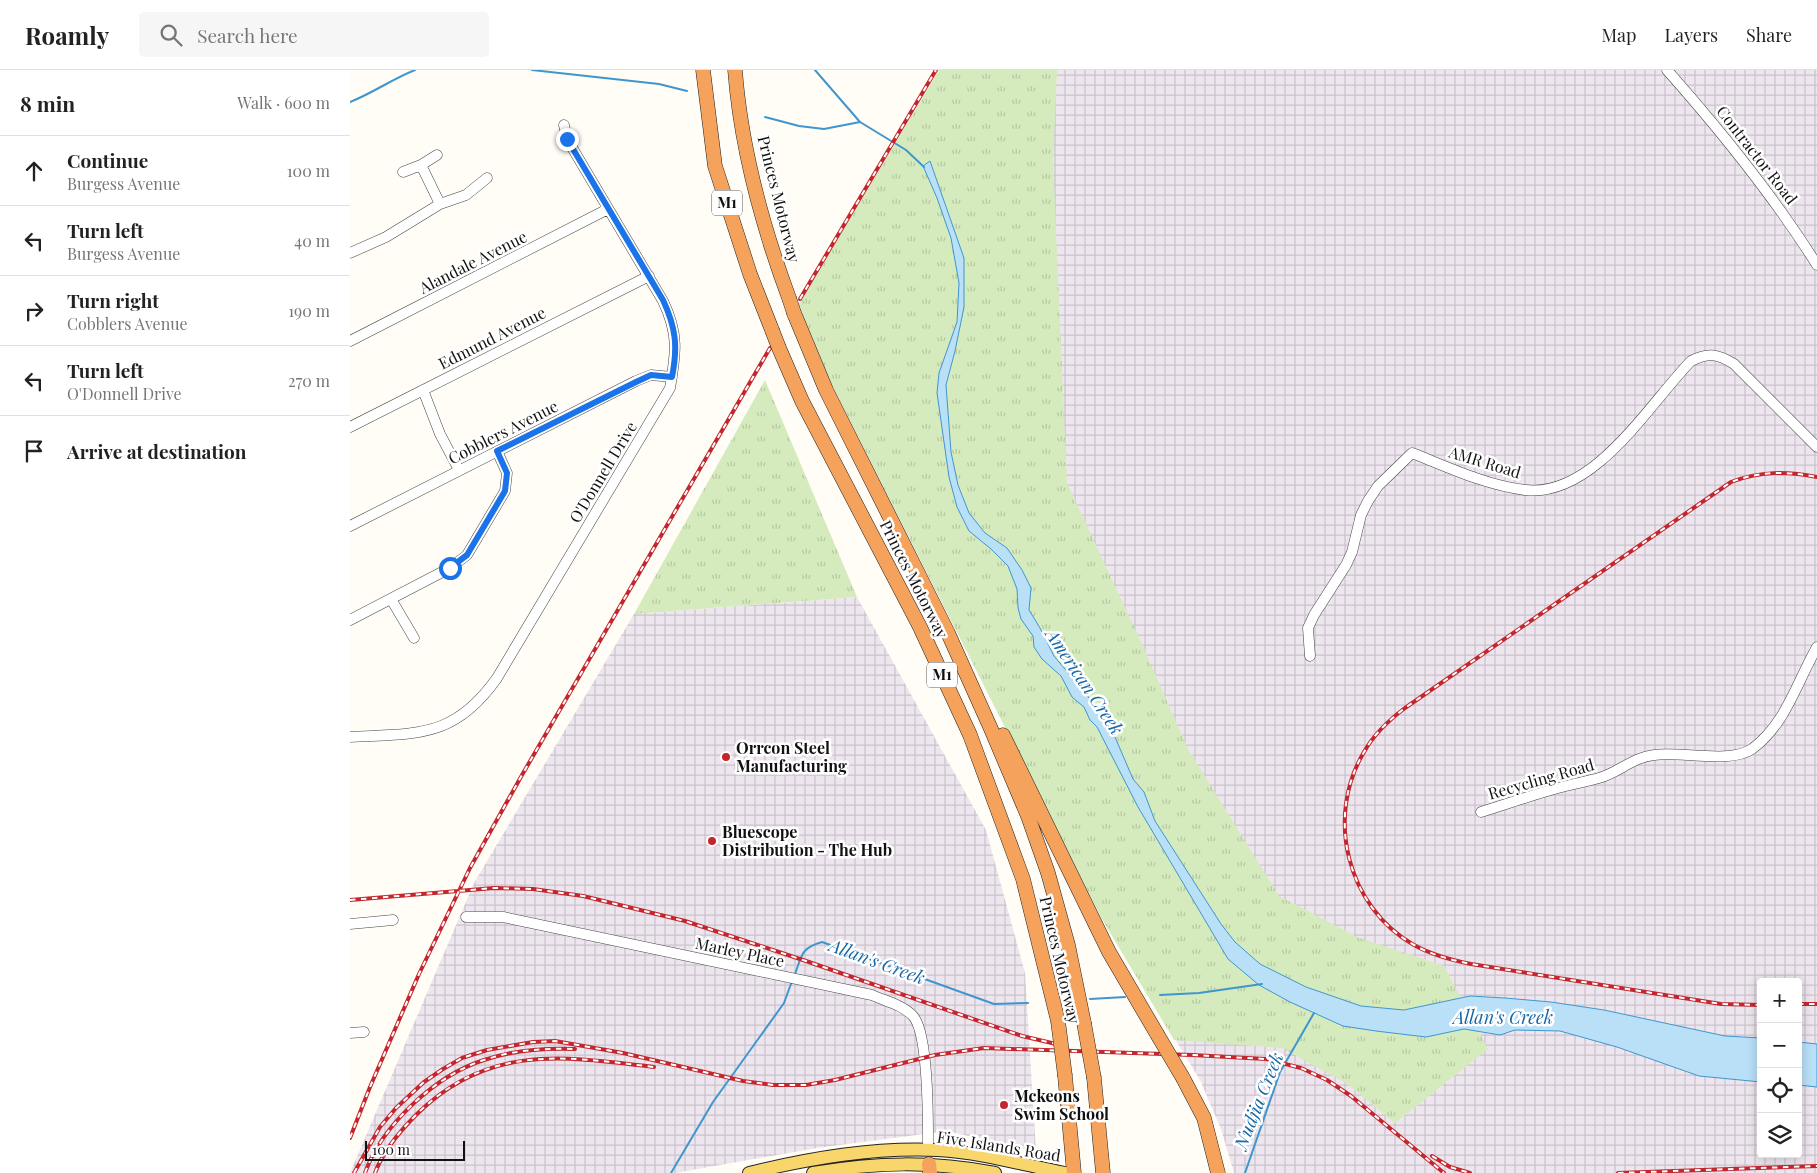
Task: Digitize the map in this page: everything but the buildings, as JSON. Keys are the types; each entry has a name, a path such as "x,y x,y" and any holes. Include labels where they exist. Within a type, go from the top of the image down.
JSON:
{"highway":[{"name":"Princes Motorway","path":"703,70 715,166 750,274 779,348 802,401 920,627 970,735 1023,879 1058,1021 1065,1076 1071,1169"},
{"name":"Princes Motorway","path":"736,74 748,163 763,221 794,313 826,390 948,633 1028,816 1042,857 1068,945 1084,1023 1094,1078 1103,1173"},
{"path":"948,633 981,690 1109,952 1184,1078 1204,1118 1218,1173"},
{"path":"1210,1141 1212,1173"}],"main road":[{"name":"Five Islands Road","path":"749,1173 850,1153 965,1167 995,1173"},
{"name":"Five Islands Road","path":"813,1173 883,1164 1006,1160 1071,1169"}],"street":[{"name":"Contractor Road","path":"1667,70 1708,117 1789,221 1817,264"},
{"name":"O'Donnell Drive","path":"350,737 431,731 461,716 478,702 497,678 670,388 676,349 672,319 567,139 564,125"},
{"path":"403,172 421,165 437,155"},
{"path":"421,165 440,204"},
{"path":"350,253 386,237 440,204 466,195 487,178"},
{"name":"Alandale Avenue","path":"350,341 608,209"},
{"name":"Edmund Avenue","path":"350,427 648,276"},
{"name":"AMR Road","path":"1310,656 1308,628 1314,615 1346,565 1352,552 1361,515 1368,501 1378,486 1412,453 1479,480 1525,490 1538,490 1560,485 1586,472 1605,457 1692,362 1702,356 1712,355 1722,356 1734,364 1817,447"},
{"name":"Cobblers Avenue","path":"350,526 643,378 651,375 672,377"},
{"path":"423,390 440,434 459,470"},
{"path":"350,620 450,568 467,555 505,491 507,473 497,451"},
{"path":"391,599 414,638"},
{"name":"Recycling Road","path":"1481,812 1557,788 1601,778 1647,756 1667,754 1729,756 1746,753 1766,736 1783,714 1792,700 1816,647"},
{"name":"Marley Place","path":"466,917 503,917 872,995 905,1009 914,1017 919,1027 924,1057 934,1163"},
{"path":"350,924 393,920"},
{"path":"350,1033 364,1032"}],"shaded area":[{"path":"941,70 1817,70 1817,1173 1234,1173 1221,1129 1200,1080 1102,919 829,379 799,304 888,161"},
{"path":"857,597 986,830 1025,973 1036,1152 947,1131 817,1148 675,1173 350,1173 474,883 634,614"}],"green space":[{"path":"939,70 1057,70 1053,161 1067,483 1141,642 1188,749 1279,896 1357,937 1444,966 1488,1049 1395,1123 1346,1083 1282,1048 1174,1040 1102,919 829,379 799,304"},
{"path":"765,380 857,597 634,614"}],"water":[{"path":"930,161 964,258 964,307 946,385 951,452 958,485 969,513 985,533 1007,548 1022,570 1031,588 1029,610 1054,656 1087,695 1115,737 1133,779 1144,792 1155,821 1221,924 1235,942 1260,964 1306,987 1361,1006 1404,1010 1470,996 1505,998 1551,1002 1604,1010 1725,1036 1757,1038 1757,1082 1699,1076 1617,1047 1560,1031 1515,1030 1500,1035 1464,1029 1426,1037 1343,1026 1290,1002 1259,985 1228,959 1138,807 1097,727 1090,720 1084,707 1072,697 1061,676 1042,659 1034,647 1033,636 1021,619 1018,608 1017,589 1008,566 969,531 957,507 949,477 937,393 939,373 957,322 959,283 951,238 923,166"},
{"path":"1802,1042 1817,1044 1817,1087 1802,1085"}],"waterway":[{"name":"American Creek","path":"350,102 415,70"},
{"name":"American Creek","path":"532,70 659,84 687,91"},
{"path":"815,70 860,122"},
{"name":"American Creek","path":"765,117 799,126 824,129 860,122 906,150 924,167"},
{"name":"Allan's Creek","path":"795,974 803,953 815,944 822,942 994,1004 1028,1003"},
{"name":"Allan's Creek","path":"671,1173 713,1102 784,1003 792,981"},
{"name":"Allan's Creek","path":"1160,995 1199,993 1262,984"},
{"name":"Allan's Creek","path":"1090,999 1125,997"},
{"name":"Nudjia Creek","path":"1245,1173 1280,1072 1314,1013"}],"railway":[{"path":"800,299 936,70"},
{"path":"350,1138 419,974 470,868 770,348"},
{"path":"1757,1005 1721,1004 1471,964 1442,957 1421,949 1391,928 1372,908 1358,884 1349,859 1345,832 1346,804 1352,777 1368,745 1382,728 1405,708 1731,482 1742,478 1774,473 1817,477"},
{"path":"350,900 494,888 533,889 583,896 685,921 1022,1036 1056,1044"},
{"path":"1802,1004 1817,1004"},
{"path":"354,1173 380,1127 396,1108 424,1082 443,1069 462,1058 487,1050 533,1042 555,1041 623,1053 743,1081 773,1085 806,1085 835,1080 935,1055 984,1048 1266,1059 1301,1068 1327,1080 1351,1096 1444,1173"},
{"path":"365,1173 373,1155 397,1120 413,1104 448,1077 466,1067 506,1054 541,1049 575,1049"},
{"path":"375,1173 393,1142 417,1114 444,1091 471,1076 499,1065 528,1060 558,1059 589,1060 654,1067"},
{"path":"1432,1156 1450,1167 1470,1173"},
{"path":"1618,1173 1817,1166"}],"place":[{"name":"Orrcon Steel Manufacturing","path":"726,757"},
{"name":"Bluescope Distribution - The Hub","path":"712,841"},
{"name":"Mckeons Swim School","path":"1004,1105"}],"route":[{"path":"450,568 467,555 505,491 507,473 497,451 651,375 672,377 676,349 672,319 663,300 567,139"}]}
